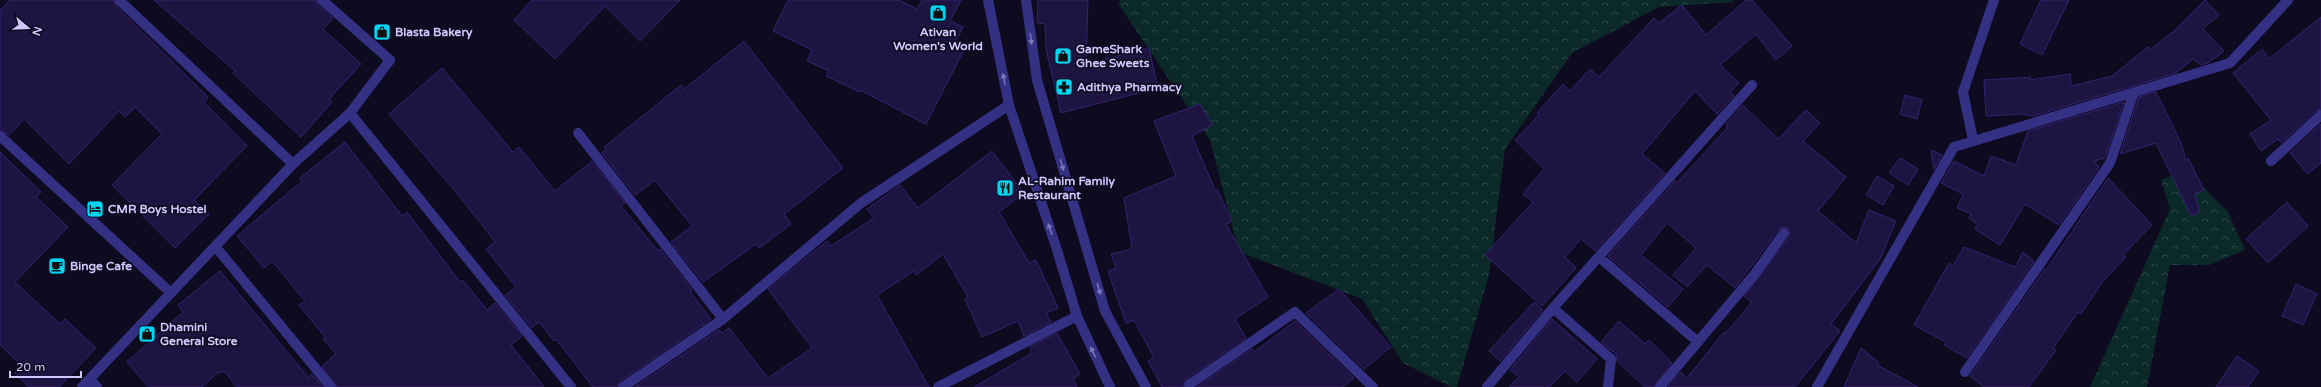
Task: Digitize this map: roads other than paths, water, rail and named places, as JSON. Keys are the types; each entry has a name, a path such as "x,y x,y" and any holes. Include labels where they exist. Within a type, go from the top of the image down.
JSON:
{"street":[{"path":"119,0 292,164"},
{"path":"82,387 292,164 350,113 390,60 322,0"},
{"path":"988,0 1009,105 1057,250 1076,316 1110,387"},
{"path":"1026,0 1037,80 1105,311 1146,387"},
{"path":"1973,140 1963,92 1994,0"},
{"path":"1817,387 1954,147 2230,63 2288,0"},
{"path":"1487,387 1598,257 1752,85"},
{"path":"1965,372 2110,163 2134,92"},
{"path":"626,386 723,318 861,203 1009,105"},
{"path":"350,113 571,387"},
{"path":"2271,161 2321,115"},
{"path":"578,133 723,318"},
{"path":"0,136 171,293"},
{"path":"1660,387 1754,275 1784,233"},
{"path":"215,246 331,387"},
{"path":"1598,257 1698,342"},
{"path":"1554,308 1611,358 1608,387"},
{"path":"1188,387 1190,384 1295,312 1373,387"},
{"path":"938,387 1076,316"},
{"path":"90,379 97,387"}],"place":[{"name":"Ativan Women's World","path":"938,13"},
{"name":"Blasta Bakery","path":"382,32"},
{"name":"GameShark Ghee Sweets","path":"1063,56"},
{"name":"Adithya Pharmacy","path":"1064,87"},
{"name":"AL-Rahim Family Restaurant","path":"1005,188"},
{"name":"CMR Boys Hostel","path":"95,209"},
{"name":"Binge Cafe","path":"57,266"},
{"name":"Dhamini General Store","path":"147,334"}]}
